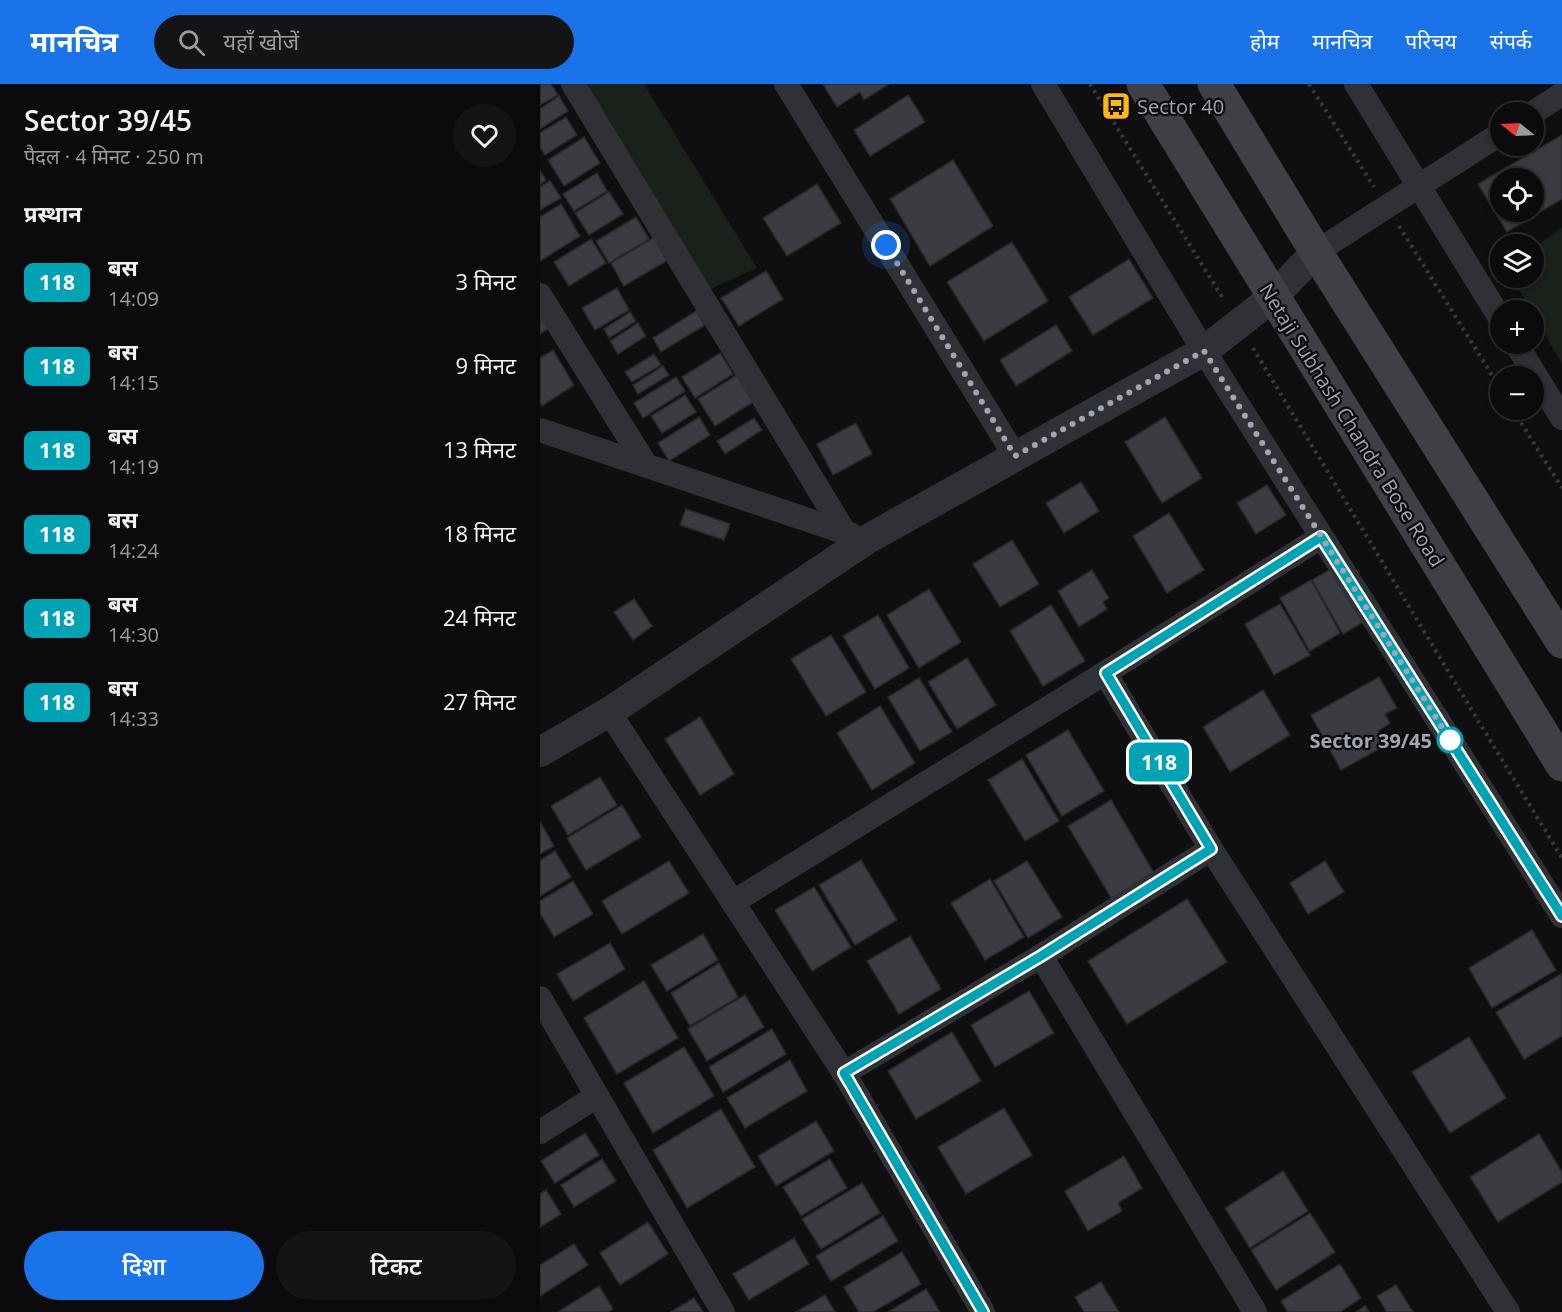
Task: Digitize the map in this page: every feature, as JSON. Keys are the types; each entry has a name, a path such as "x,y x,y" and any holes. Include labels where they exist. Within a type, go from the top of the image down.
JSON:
{"main road":[{"name":"Netaji Subhash Chandra Bose Road","path":"1143,84 1562,765"},
{"path":"1214,84 1316,252 1562,642"}],"street":[{"path":"573,84 856,536"},
{"path":"786,84 1015,456"},
{"path":"1043,84 1204,351 1562,916"},
{"path":"1356,84 1490,302"},
{"path":"1544,106 1562,94"},
{"path":"540,752 609,712 856,536 1015,456 1204,351 1273,297 1316,252 1490,140"},
{"path":"540,295 646,465"},
{"path":"1522,354 1562,418"},
{"path":"540,430 856,536"},
{"path":"733,903 1106,673 1321,537"},
{"path":"1106,673 1211,849 1508,1312"},
{"path":"609,712 844,1073 983,1312"},
{"path":"844,1073 1041,956 1211,849"},
{"path":"1041,956 1254,1312"},
{"path":"540,998 723,1312"},
{"path":"540,1132 597,1096"}],"path":[{"path":"1090,84 1239,324 1562,858"},
{"path":"1309,84 1490,372"},
{"path":"1519,420 1562,488"}],"shaded area":[{"path":"583,84 644,84 757,268 706,291"},
{"path":"1562,228 1562,364 1544,333 1544,300 1525,300 1518,288 1544,288 1544,240"}],"building":[{"path":"540,84 551,84 558,95 540,105"},
{"path":"823,84 889,84 864,100 860,92 837,107"},
{"path":"908,95 925,122 870,156 854,130"},
{"path":"559,96 568,111 540,129 540,109"},
{"path":"566,117 577,135 545,155 540,147 540,133"},
{"path":"1562,135 1562,199 1544,210 1544,168 1505,168 1526,156 1544,156 1544,146"},
{"path":"584,137 600,163 564,186 548,160"},
{"path":"953,160 993,226 930,266 890,199"},
{"path":"540,171 546,180 540,184"},
{"path":"597,173 607,191 574,211 563,194"},
{"path":"1490,177 1490,204 1478,184"},
{"path":"550,181 561,198 540,210 540,187"},
{"path":"817,184 841,223 787,256 763,218"},
{"path":"609,192 623,214 589,235 575,213"},
{"path":"561,204 580,236 540,261 540,217"},
{"path":"636,217 649,239 609,263 596,241"},
{"path":"1501,222 1524,222 1507,232"},
{"path":"655,237 668,260 624,286 611,263"},
{"path":"591,239 606,263 569,286 554,262"},
{"path":"1012,242 1048,301 984,341 947,282"},
{"path":"1129,259 1153,298 1093,335 1069,297"},
{"path":"766,271 783,299 739,326 721,298"},
{"path":"617,288 629,310 595,330 582,308"},
{"path":"696,311 705,325 661,352 653,338"},
{"path":"630,312 636,321 609,338 604,329"},
{"path":"540,315 548,329 540,334"},
{"path":"638,323 646,336 618,354 610,341"},
{"path":"1056,325 1072,351 1016,386 1000,360"},
{"path":"553,350 574,385 542,406 540,403 540,358"},
{"path":"720,353 733,374 695,398 682,377"},
{"path":"654,354 661,365 632,382 625,372"},
{"path":"663,366 669,375 638,394 633,385"},
{"path":"737,375 753,402 715,426 698,399"},
{"path":"676,377 685,391 643,418 634,403"},
{"path":"685,395 696,412 662,433 651,416"},
{"path":"699,417 710,435 669,461 658,443"},
{"path":"1165,417 1202,478 1162,503 1125,442"},
{"path":"754,418 762,430 725,454 717,441"},
{"path":"856,423 872,454 833,475 817,444"},
{"path":"1081,482 1099,511 1064,533 1046,503"},
{"path":"1267,485 1286,515 1256,534 1237,503"},
{"path":"686,509 730,524 724,540 680,525"},
{"path":"1169,513 1204,570 1167,593 1133,536"},
{"path":"1012,540 1039,584 1000,607 973,564"},
{"path":"1336,566 1367,620 1343,634 1312,580"},
{"path":"1092,570 1109,598 1103,602 1107,609 1079,627 1058,591"},
{"path":"1311,580 1340,633 1310,651 1280,598"},
{"path":"929,589 961,642 919,668 887,615"},
{"path":"634,599 652,626 633,640 614,612"},
{"path":"1280,604 1310,655 1274,675 1245,624"},
{"path":"1051,605 1085,661 1043,686 1010,631"},
{"path":"878,615 909,668 875,689 843,636"},
{"path":"831,635 866,692 826,716 791,659"},
{"path":"967,658 996,705 957,729 928,682"},
{"path":"1379,677 1397,708 1385,714 1390,723 1378,731 1386,745 1341,770 1311,715"},
{"path":"919,678 952,732 920,751 888,697"},
{"path":"1263,690 1290,735 1230,772 1203,727"},
{"path":"880,706 915,763 872,790 837,733"},
{"path":"700,717 734,774 700,795 665,739"},
{"path":"1068,730 1104,791 1062,816 1026,755"},
{"path":"1022,759 1059,821 1025,841 988,780"},
{"path":"600,777 617,805 568,835 551,806"},
{"path":"1111,800 1154,873 1112,899 1068,826"},
{"path":"622,805 641,837 586,870 567,838"},
{"path":"540,822 554,846 540,854"},
{"path":"555,851 571,877 540,896 540,860"},
{"path":"861,860 897,920 855,945 819,885"},
{"path":"669,861 689,893 622,934 602,901"},
{"path":"1027,861 1062,917 1028,938 994,881"},
{"path":"1325,861 1344,892 1308,914 1290,883"},
{"path":"990,879 1024,937 985,960 951,903"},
{"path":"573,881 593,914 554,937 540,913 540,901"},
{"path":"814,887 851,947 812,971 775,910"},
{"path":"1187,899 1227,962 1127,1024 1088,961"},
{"path":"1532,930 1556,970 1492,1008 1469,968"},
{"path":"703,934 718,960 667,991 651,965"},
{"path":"910,936 941,989 899,1014 867,961"},
{"path":"610,943 625,969 573,1001 557,974"},
{"path":"719,963 738,997 690,1026 671,993"},
{"path":"1561,974 1562,1036 1524,1059 1496,1012"},
{"path":"644,981 678,1038 617,1074 584,1018"},
{"path":"1029,991 1054,1033 995,1067 971,1025"},
{"path":"745,995 764,1027 707,1061 688,1029"},
{"path":"772,1029 786,1054 723,1092 709,1067"},
{"path":"952,1032 981,1081 916,1119 888,1071"},
{"path":"1469,1037 1506,1098 1450,1133 1412,1072"},
{"path":"684,1047 714,1096 653,1133 624,1083"},
{"path":"790,1060 807,1091 745,1128 727,1098"},
{"path":"1004,1108 1032,1155 966,1194 938,1147"},
{"path":"721,1109 755,1167 687,1208 653,1150"},
{"path":"816,1121 834,1151 776,1186 758,1156"},
{"path":"585,1133 599,1155 555,1183 541,1161"},
{"path":"1539,1134 1562,1172 1562,1182 1498,1222 1470,1177"},
{"path":"1124,1156 1142,1188 1118,1203 1122,1211 1088,1231 1065,1191"},
{"path":"602,1159 616,1181 574,1207 561,1185"},
{"path":"830,1159 847,1188 801,1216 783,1187"},
{"path":"1283,1171 1308,1211 1250,1248 1225,1208"},
{"path":"862,1183 880,1213 821,1249 802,1219"},
{"path":"546,1190 561,1214 540,1227 540,1194"},
{"path":"1310,1213 1335,1252 1276,1290 1251,1250"},
{"path":"883,1216 898,1241 831,1281 816,1256"},
{"path":"648,1222 668,1254 620,1285 600,1253"},
{"path":"794,1238 809,1264 749,1300 733,1274"},
{"path":"574,1244 588,1265 540,1296 540,1265"},
{"path":"902,1252 921,1284 873,1312 859,1312 844,1287"},
{"path":"1340,1264 1361,1298 1340,1312 1288,1312 1281,1301"},
{"path":"1101,1282 1119,1312 1084,1312 1075,1297"},
{"path":"1396,1285 1413,1312 1387,1312 1377,1296"},
{"path":"599,1286 613,1309 608,1312 558,1312"},
{"path":"926,1289 940,1312 888,1312"},
{"path":"825,1295 835,1312 796,1312"},
{"path":"694,1298 703,1312 671,1312"},
{"path":"1365,1306 1369,1312 1356,1312"}],"bus line":[{"name":"118","path":"983,1312 844,1073 1041,956 1211,849 1106,673 1321,537 1562,916"}],"place":[{"name":"Sector 40","path":"1116,106"},
{"name":"Sector 39/45","path":"1450,740"}],"route":[{"path":"886,245 1015,456 1204,351 1450,740"}]}
